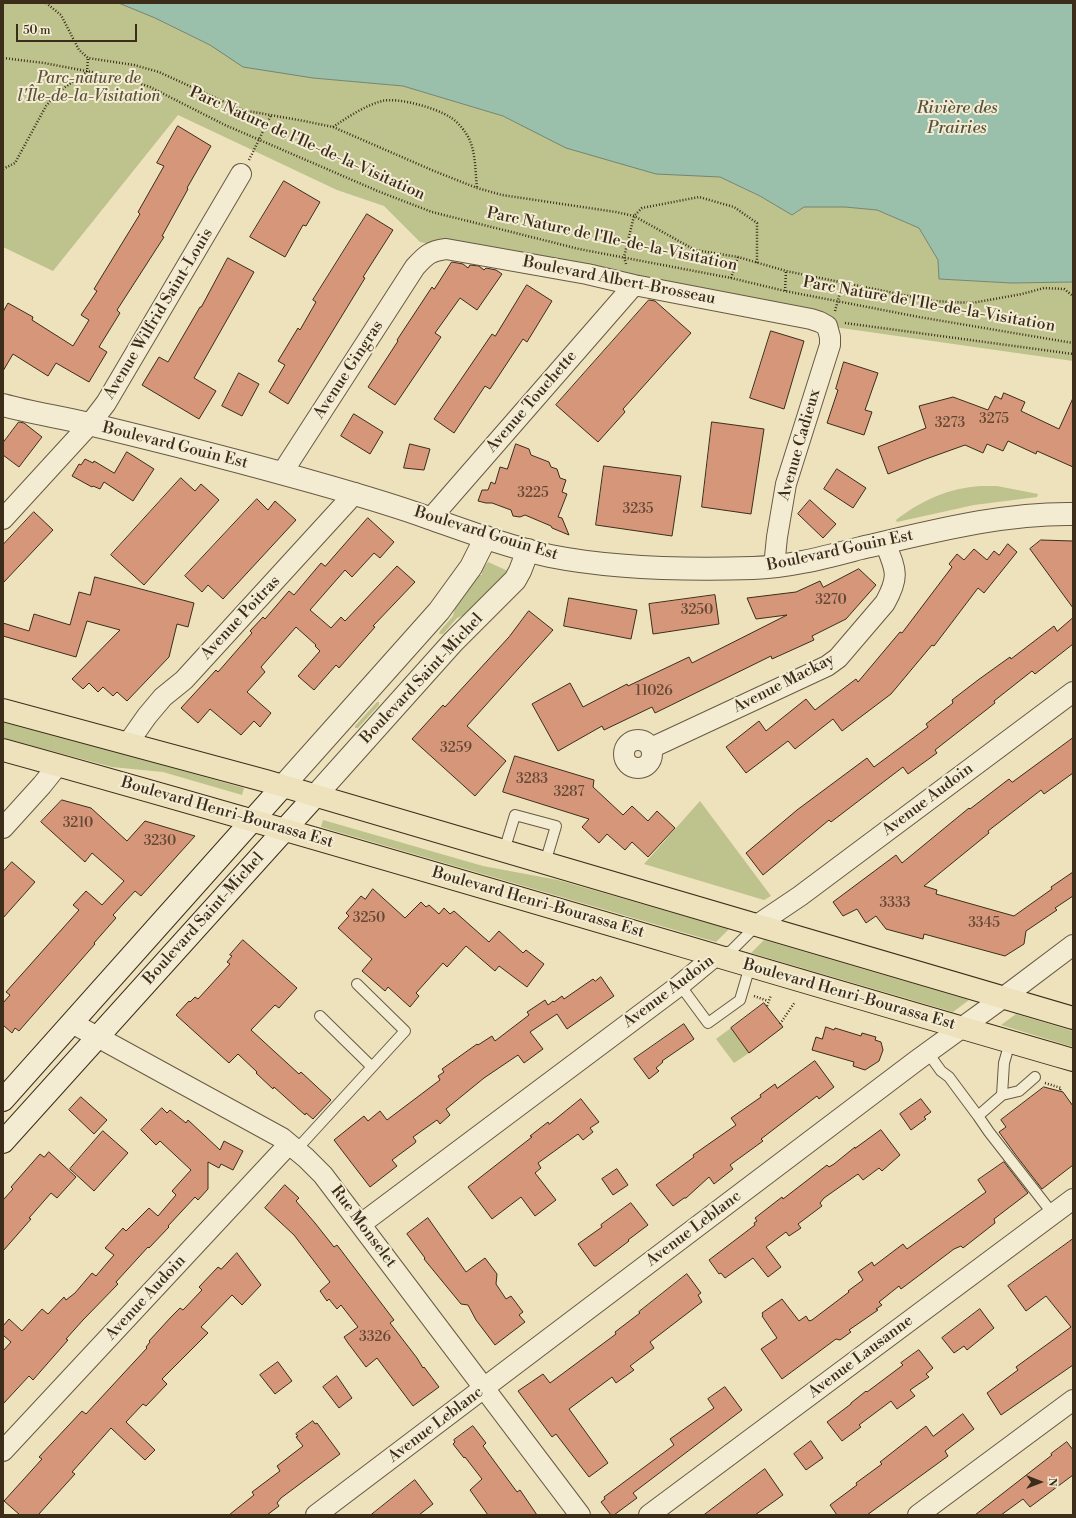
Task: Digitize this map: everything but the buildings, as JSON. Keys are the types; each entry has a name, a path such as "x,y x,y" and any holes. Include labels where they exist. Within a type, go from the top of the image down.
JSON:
{"main road":[{"path":"3,710 316,795 1073,1018"},
{"name":"Boulevard Henri-Bourassa Est","path":"3,750 285,829 1073,1060"}],"street":[{"name":"Avenue Wilfrid Saint-Louis","path":"3,519 90,424 106,404 241,174"},
{"name":"Boulevard Albert-Brosseau","path":"415,267 434,250 446,249 587,274 634,285 833,324"},
{"name":"Avenue Gingras","path":"282,473 415,267"},
{"name":"Avenue Touchette","path":"430,518 634,285"},
{"name":"Avenue Cadieux","path":"774,567 786,484 830,345 833,324"},
{"name":"Boulevard Gouin Est","path":"3,405 90,424 355,493 462,530 528,550 551,556 612,566 638,568 774,567 998,518 1073,514"},
{"name":"Avenue Poitras","path":"128,743 147,716 163,697 184,680 355,493"},
{"name":"Boulevard Saint-Michel","path":"3,1100 439,611 471,567 486,537"},
{"name":"Avenue Mackay","path":"651,748 827,666 838,658 885,603 890,594 893,585 895,568 885,543"},
{"name":"Boulevard Saint-Michel","path":"3,1142 453,642 515,580 528,550"},
{"name":"Avenue Audoin","path":"757,925 800,896 1073,692"},
{"path":"3,828 58,765"},
{"name":"Avenue Leblanc","path":"316,1515 962,1027 1073,945"},
{"name":"Avenue Audoin","path":"361,1224 680,985 715,956"},
{"name":"Rue Monselet","path":"72,1023 293,1147 323,1175 580,1515"},
{"name":"Avenue Audoin","path":"3,1452 293,1147"},
{"name":"Avenue Lausanne","path":"649,1515 1073,1199"},
{"path":"918,1515 1073,1400"}],"lane":[{"path":"504,851 515,815 556,826 545,863"},
{"name":"Avenue Audoin","path":"715,956 731,951 757,925"},
{"path":"680,985 708,1023 740,1000 750,966"},
{"path":"293,1147 372,1067 405,1031 357,984"},
{"path":"320,1016 372,1067"},
{"path":"1002,1095 1004,1063 1010,1042"},
{"path":"928,1053 941,1071 949,1076 989,1132 1053,1214"},
{"path":"978,1116 1002,1095 1019,1091 1035,1076"}],"path":[{"path":"46,3 61,15 79,50 88,58 134,65 159,72 242,110 332,127 434,171 502,196 616,212 634,216 695,250 738,257 786,270 934,301 972,303 1022,294 1044,288 1064,289 1073,296"},
{"name":"Parc Nature de l'Ile-de-la-Visitation","path":"3,58 44,63 123,78 150,87 225,125 380,192 432,212 579,249 731,278 785,291 920,317 1073,343"},
{"path":"3,169 15,163 46,106 58,92 87,72 88,58"},
{"path":"332,127 354,113 383,101 404,102 427,107 451,117 466,132 476,157 477,188"},
{"path":"254,151 271,115"},
{"path":"634,285 624,257 634,216 642,208 699,197 734,207 757,223 757,263"},
{"path":"731,278 738,257"},
{"path":"785,291 786,270"},
{"path":"838,301 843,282"},
{"path":"833,324 1073,354"},
{"path":"766,1006 771,995"},
{"path":"756,997 768,1000"},
{"path":"780,1024 795,1002"},
{"path":"1047,1084 1061,1088 1060,1091"}],"green space":[{"name":"Parc-nature de l'Île-de-la-Visitation","path":"3,3 120,3 158,17 167,24 210,45 313,78 403,86 503,116 515,122 706,176 720,177 760,196 792,215 804,207 845,207 877,210 919,228 938,260 939,279 1011,283 1073,282 1073,361 827,326 420,242 384,206 337,190 178,115 53,271 3,247"},
{"path":"981,486 997,486 1038,494 1037,497 974,505 897,522 896,520 936,496 958,489"},
{"path":"488,562 508,571 502,582 498,580 499,584 467,614 457,618 443,634 439,634 453,616 456,604 478,575 482,575 481,571"},
{"path":"377,702 379,702 379,705 358,728 355,728 355,726"},
{"path":"3,722 52,734 244,788 242,795 163,772 112,767 3,738"},
{"path":"700,801 771,896 764,900 644,864"},
{"path":"323,820 483,866 558,880 729,929 716,942 321,827"},
{"path":"764,940 969,1000 953,1012 751,953"},
{"path":"1016,1014 1073,1031 1073,1047 1001,1025"},
{"path":"731,1028 749,1053 734,1063 716,1039"}],"water":[{"name":"Rivière des Prairies","path":"119,3 1073,3 1073,282 1011,283 939,279 938,260 919,228 877,210 845,207 804,207 792,215 760,196 720,177 656,174 566,148 503,116 403,86 313,78 243,67 210,45 155,18"}]}
